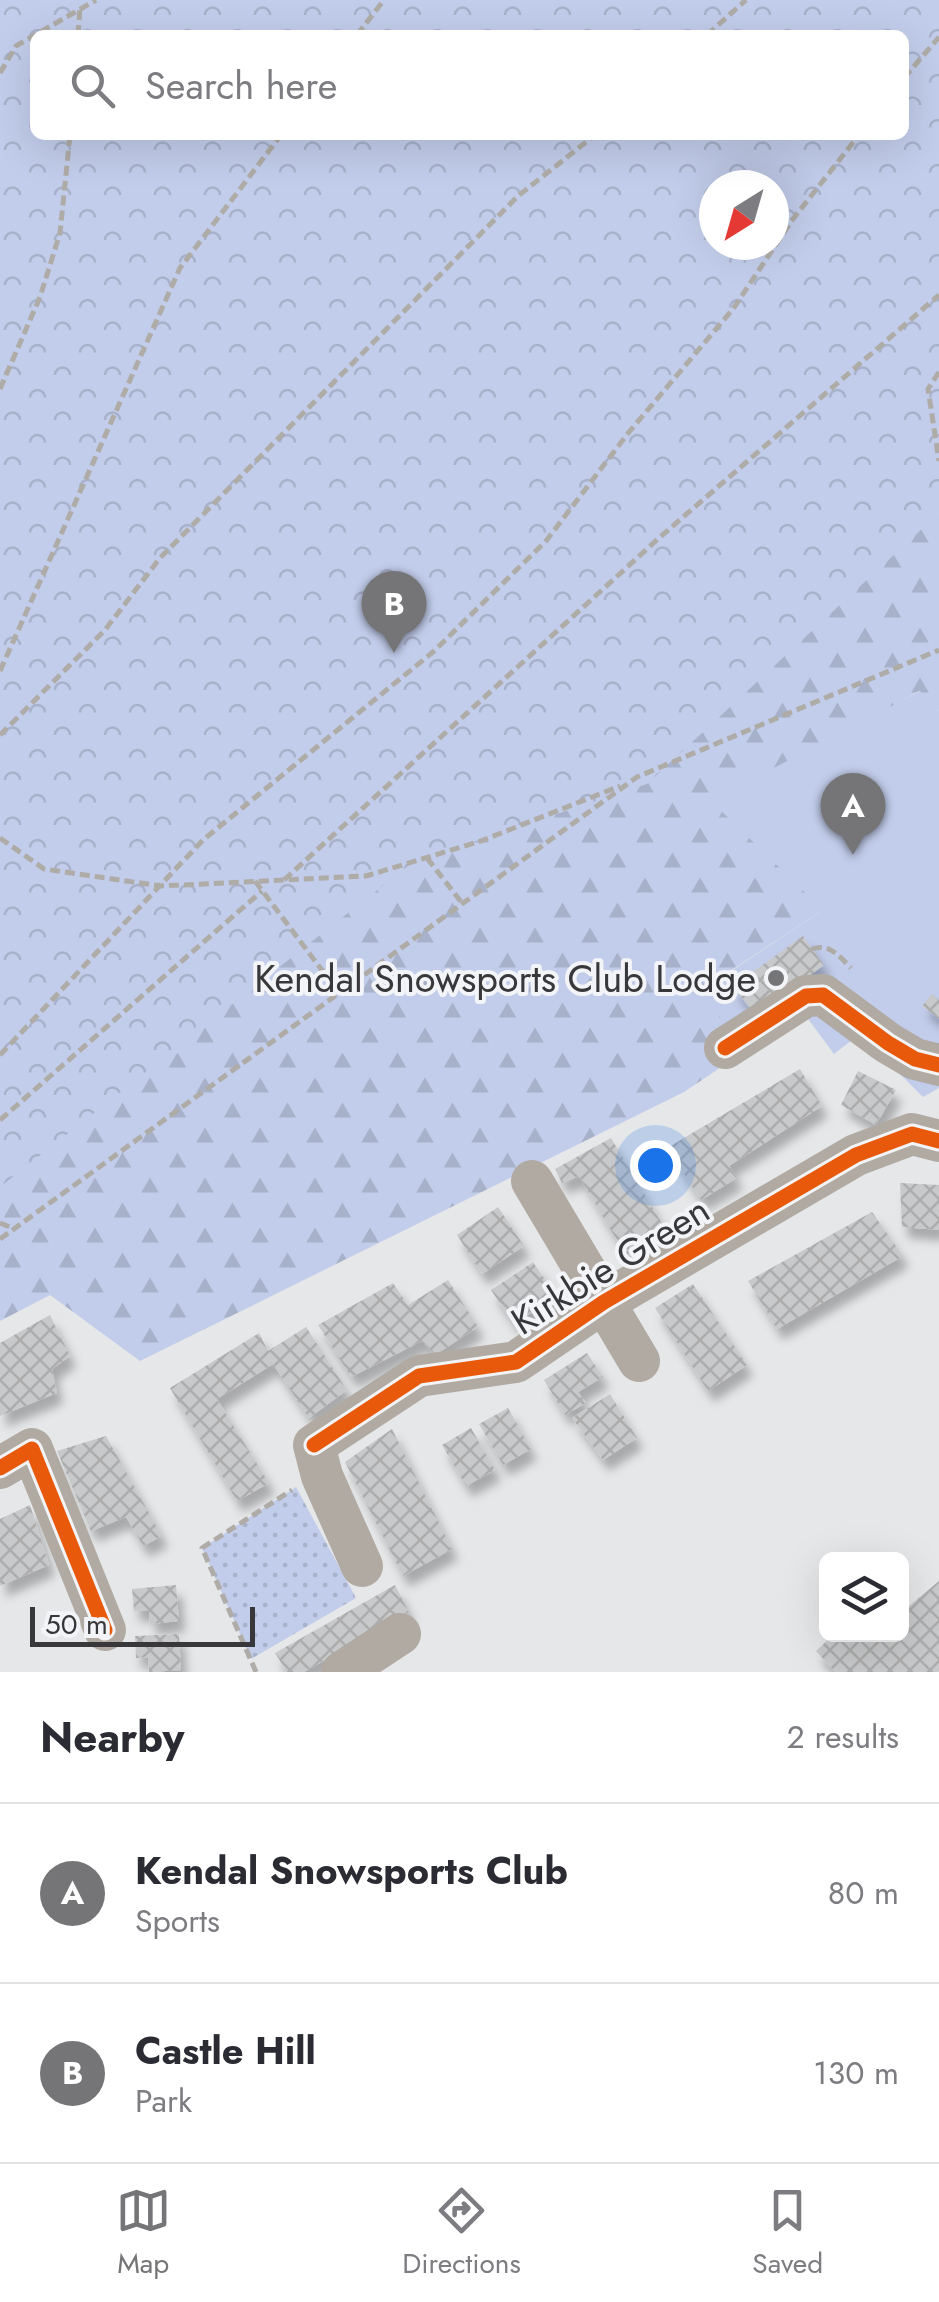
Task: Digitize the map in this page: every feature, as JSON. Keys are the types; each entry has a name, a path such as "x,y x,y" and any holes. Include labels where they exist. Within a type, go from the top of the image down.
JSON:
{"street":[{"path":"724,1048 806,996 823,995 888,1043 915,1059 939,1065"},
{"name":"Kirkbie Green","path":"314,1446 419,1376 516,1362 604,1302 856,1155 912,1134 939,1141"},
{"path":"532,1180 638,1361"},
{"path":"314,1446 322,1476 362,1566"},
{"path":"0,1468 32,1449 104,1630"},
{"path":"342,1672 400,1634"}],"path":[{"path":"42,30 96,0"},
{"path":"361,30 384,0"},
{"path":"713,30 746,0"},
{"path":"78,30 80,6"},
{"path":"0,73 16,46 30,37"},
{"path":"909,72 939,37"},
{"path":"0,389 40,296 60,232 69,140"},
{"path":"0,670 180,268 277,140"},
{"path":"0,736 105,630 160,558 518,196 590,140"},
{"path":"0,1055 203,840 433,652 546,541 628,432 733,309 793,219 855,140"},
{"path":"284,880 660,538 939,294"},
{"path":"939,372 928,389 939,460"},
{"path":"0,838 44,869 161,886 366,876 426,858 627,783 939,650"},
{"path":"0,1239 627,783"},
{"path":"426,858 462,903"},
{"path":"254,881 339,993"},
{"path":"0,1120 262,891"},
{"path":"0,1223 15,1229"},
{"path":"256,1672 202,1548 305,1482 314,1446"}],"green space":[{"path":"0,0 939,0 939,513 647,784 413,862 0,1187"},
{"path":"939,513 939,711 919,691 831,741 823,910 701,990 745,1051 684,1092 140,1361 50,1295 0,1321 0,1160 193,998"},
{"path":"920,691 939,711 939,1088 923,1097 860,1034 834,1054 803,1012 745,1051 701,991 823,910 711,801"},
{"path":"296,1487 356,1598 251,1659 202,1548"}],"building":[{"name":"Kendal Snowsports Club Lodge","path":"803,936 824,965 755,1015 733,986"},
{"path":"932,994 939,1000 939,1019 922,1006"},
{"path":"800,1069 822,1106 729,1166 737,1178 701,1200 667,1148"},
{"path":"858,1071 896,1090 876,1125 841,1105"},
{"path":"611,1138 669,1235 629,1261 579,1176 562,1183 555,1169"},
{"path":"900,1183 939,1185 939,1230 902,1227"},
{"path":"498,1207 524,1246 482,1274 457,1235"},
{"path":"872,1212 903,1256 777,1329 748,1281"},
{"path":"533,1262 556,1296 514,1324 491,1290"},
{"path":"448,1280 478,1327 435,1355 422,1341 351,1377 318,1325 393,1283 408,1305"},
{"path":"693,1284 747,1365 708,1391 655,1308"},
{"path":"50,1315 70,1356 52,1369 57,1393 0,1416 0,1343"},
{"path":"306,1327 347,1390 309,1418 273,1364 217,1399 269,1483 237,1501 170,1388 259,1333 268,1351"},
{"path":"587,1353 603,1377 578,1392 586,1403 565,1415 544,1380"},
{"path":"610,1394 637,1438 603,1460 572,1418"},
{"path":"508,1408 531,1449 503,1465 479,1424"},
{"path":"471,1428 495,1470 466,1486 442,1445"},
{"path":"392,1429 452,1549 403,1576 345,1462"},
{"path":"106,1436 162,1536 143,1546 126,1517 91,1531 57,1451"},
{"path":"30,1505 49,1565 0,1586 0,1519"},
{"path":"939,1581 939,1672 835,1672 816,1651 826,1642 909,1642 909,1606"},
{"path":"176,1585 179,1621 150,1624 149,1610 134,1611 132,1589"},
{"path":"395,1585 409,1612 304,1672 287,1672 275,1653"},
{"path":"179,1634 181,1670 149,1672 148,1657 136,1658 135,1636"}],"cycle path":[{"path":"725,1048 806,996 823,995 888,1043 915,1059 939,1065"},
{"path":"314,1445 419,1376 516,1362 604,1302 856,1155 912,1134 939,1141"},
{"path":"0,1468 32,1449 105,1630"}],"place":[{"name":"Castle Hill","path":"394,653"},
{"name":"Kendal Snowsports Club","path":"853,855"},
{"name":"Kendal Snowsports Club Lodge","path":"776,978"}]}
